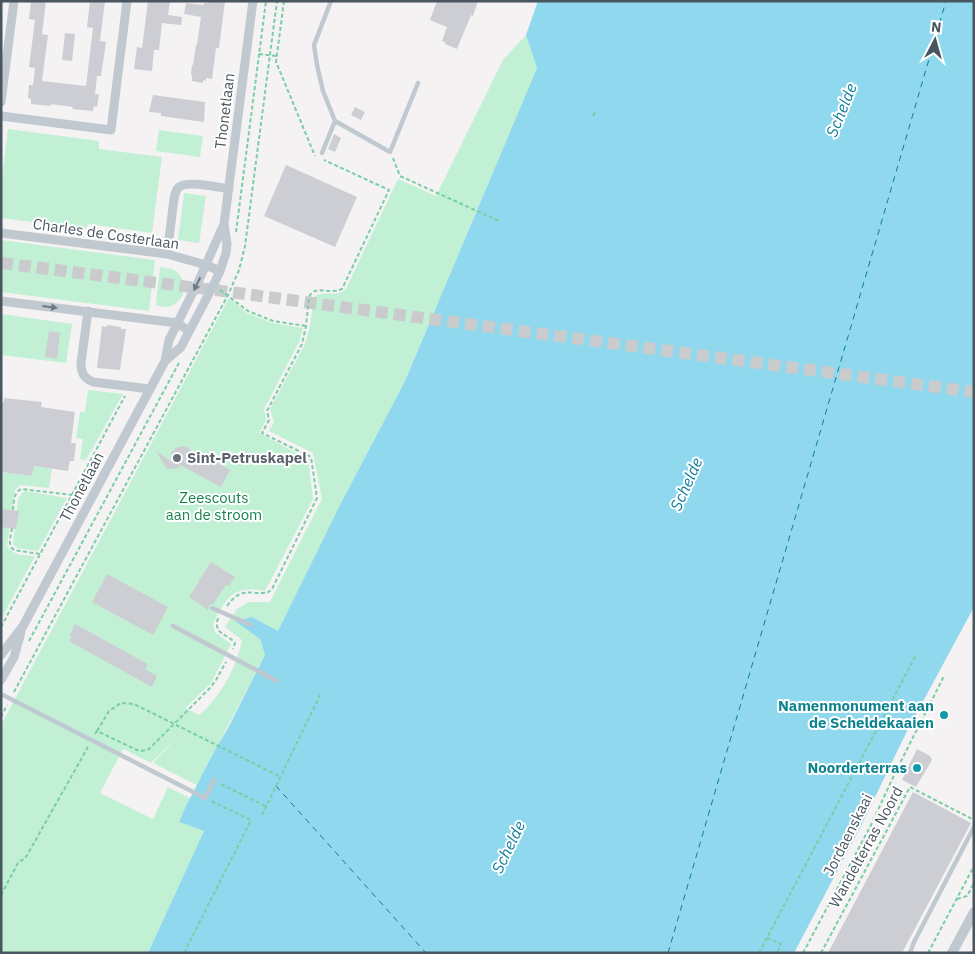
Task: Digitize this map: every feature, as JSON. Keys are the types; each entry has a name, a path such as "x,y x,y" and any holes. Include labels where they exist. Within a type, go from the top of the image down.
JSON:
{"street":[{"path":"1,102 14,1"},
{"path":"1,116 111,130 127,1"},
{"name":"Thonetlaan","path":"1,655 23,626 165,361 169,340 206,266 224,224 253,1"},
{"path":"167,254 175,192 179,186 188,184 229,188"},
{"name":"Thonetlaan","path":"165,361 181,347 220,271 227,244 224,224"},
{"name":"Charles de Costerlaan","path":"1,233 167,254 206,266"},
{"path":"206,266 220,271"},
{"path":"1,301 177,323 189,331"},
{"path":"88,311 81,370 83,375 93,382 150,389"},
{"name":"Thonetlaan","path":"2,676 14,657 23,626"},
{"path":"952,953 970,929 974,912"}],"lane":[{"path":"331,1 314,45 324,91 335,121 390,152 418,83"},
{"path":"322,153 335,121"},
{"path":"212,608 251,625"},
{"path":"173,626 277,681"},
{"path":"1,694 205,798 214,780"},
{"path":"910,953 974,827"}],"path":[{"path":"284,1 276,62 314,156"},
{"path":"246,53 276,56"},
{"path":"594,116 595,112"},
{"path":"390,152 400,176 499,221"},
{"path":"96,731 141,751 149,749 214,684 235,643 221,634 217,622 231,600 237,595 245,592 267,593 272,589 317,498 311,457 262,433 268,420 267,411 302,344 309,297 317,290 332,292 342,289 389,190 322,159"},
{"path":"213,286 248,311 273,321 306,326"},
{"path":"1,628 131,386"},
{"path":"14,510 15,494 21,489 72,495"},
{"path":"12,528 11,548 41,554"},
{"path":"759,953 916,655"},
{"name":"Jordaenskaai","path":"803,953 871,825 944,676"},
{"path":"262,815 320,695"},
{"path":"1,895 18,863 26,857 96,731 109,711 121,703 134,704 281,777"},
{"path":"214,780 266,807"},
{"name":"Wandelterras Noord","path":"821,953 910,787 974,820"},
{"path":"184,953 251,820 205,798"},
{"path":"928,953 974,866"},
{"path":"957,898 967,896 974,883"},
{"path":"767,938 781,944 777,953"}],"green space":[{"name":"Zeescouts aan de stroom","path":"526,35 537,68 405,381 340,505 278,631 252,617 236,621 260,639 265,655 197,785 153,763 179,735 151,763 123,749 100,793 153,819 168,787 190,798 179,822 204,831 148,953 1,953 1,725 229,298 247,313 272,323 303,328 299,342 264,409 266,420 259,433 308,459 313,499 265,591 245,590 232,595 222,607 213,624 215,632 231,644 211,683 185,708 199,715 223,687 235,664 240,648 242,640 225,627 237,609 249,602 270,602 322,499 313,453 269,431 274,422 270,409 305,344 310,326 314,297 322,294 342,292 346,289 398,179 436,196 503,60"},
{"path":"8,129 99,141 99,149 162,157 152,233 88,224 86,229 1,218 1,185"},
{"path":"159,130 203,136 200,157 156,151"},
{"path":"184,193 206,196 199,243 178,240"},
{"path":"1,240 155,260 149,311 1,292"},
{"path":"160,267 172,269 178,273 184,284 184,290 179,301 167,307 156,305"},
{"path":"1,314 72,324 66,363 1,355"},
{"path":"88,390 123,394 86,460 80,459 83,439 76,438 80,412 85,412"},
{"path":"34,466 52,469 49,488 21,485 15,490 7,546 12,552 35,556 1,619 1,472 32,476"},
{"path":"25,491 67,498 38,551 17,548 13,544 18,499"}],"water":[{"name":"Schelde","path":"538,1 974,1 974,607 907,731 861,826 794,953 148,953 204,831 179,822 265,655 260,639 235,621 252,617 278,631 340,505 405,381 537,68 526,35"}],"building":[{"path":"31,1 46,1 42,34 48,35 42,81 86,86 93,28 87,27 90,1 105,1 100,41 106,42 101,76 97,76 95,94 99,94 97,107 94,106 93,111 51,104 51,106 31,104 31,99 28,98 29,85 33,85 35,68 29,67 35,20 29,19"},
{"path":"148,1 170,1 168,15 182,17 181,25 162,23 159,50 154,50 152,71 134,69 137,47 142,48"},
{"path":"209,1 225,1 219,48 216,48 212,79 206,78 206,81 203,80 203,83 192,81 191,75 201,17 184,14 186,3 203,5 204,3 209,3"},
{"path":"437,1 478,1 457,49 442,41 447,27 430,20"},
{"path":"65,33 75,34 72,61 62,60"},
{"path":"153,95 205,102 204,122 161,116 161,113 149,112"},
{"path":"355,107 365,112 361,120 351,115"},
{"path":"334,134 341,138 335,152 328,149"},
{"path":"286,165 357,197 335,247 264,216"},
{"path":"107,325 126,329 120,370 97,368 102,326 107,327"},
{"path":"49,331 60,333 57,359 45,357"},
{"path":"4,398 42,402 41,407 75,412 71,443 76,443 74,461 70,461 68,471 34,466 32,476 1,472 1,402 4,402"},
{"path":"183,446 189,448 196,458 199,453 230,470 221,487 180,465 178,466 181,468 167,469 156,451 172,462 171,452 175,448"},
{"path":"1,509 19,511 16,529 1,527"},
{"path":"211,562 235,577 229,586 226,585 213,604 209,605 208,610 189,597"},
{"path":"107,574 168,607 153,635 92,602"},
{"path":"75,624 148,664 145,669 157,676 152,687 69,641 72,637 69,636"},
{"name":"Noorderterras","path":"917,749 930,756 932,760 916,787 902,780"},
{"path":"913,792 971,823 902,953 828,953"}],"ferry route":[{"path":"668,953 946,1"},
{"path":"276,786 426,953"}],"tunnel":[{"path":"1,263 974,392"}],"place":[{"name":"Sint-Petruskapel","path":"177,458"},
{"name":"Namenmonument aan de Scheldekaaien","path":"944,715"},
{"name":"Noorderterras","path":"917,768"}]}
